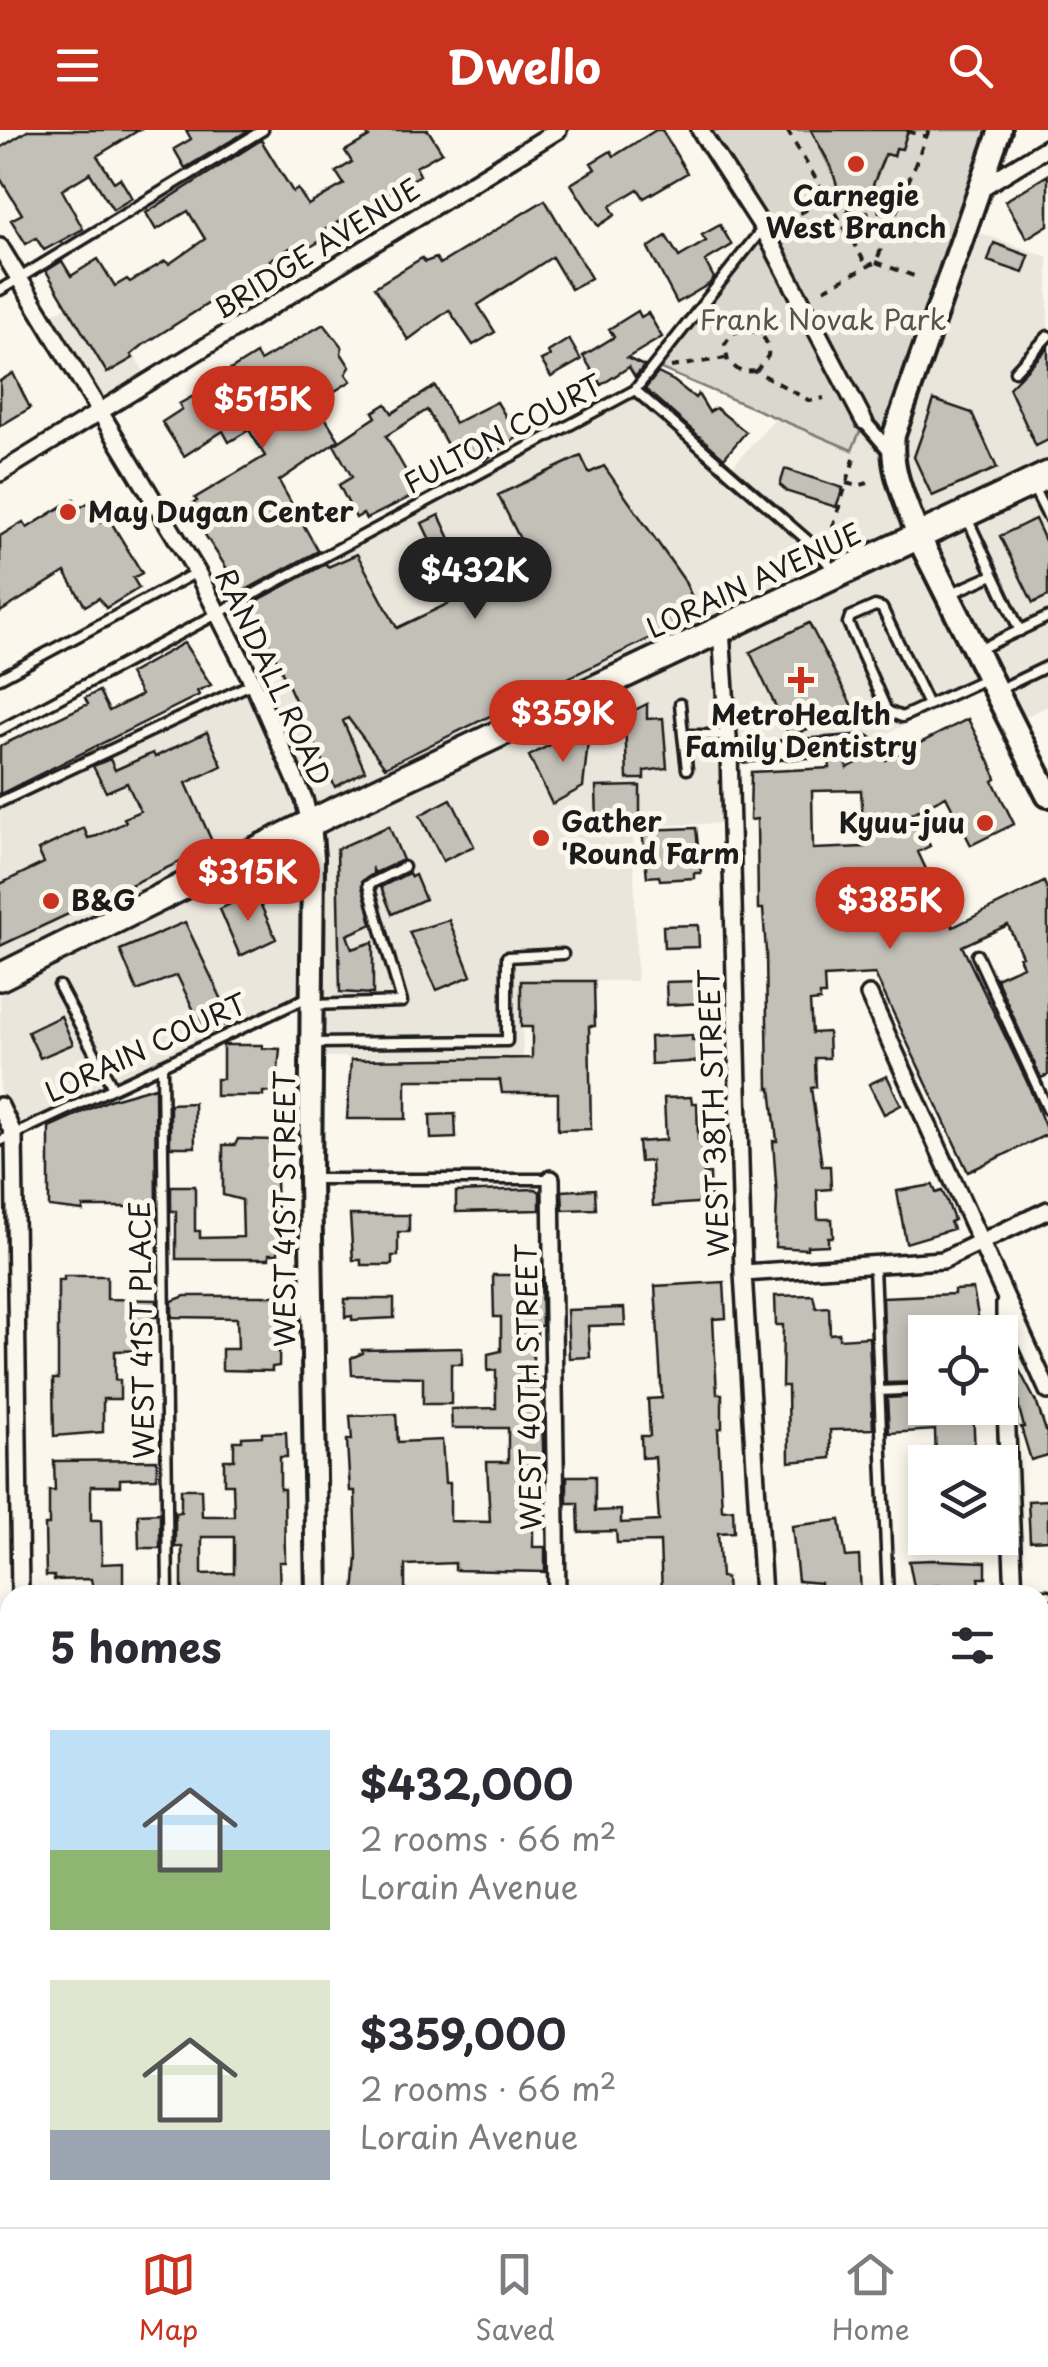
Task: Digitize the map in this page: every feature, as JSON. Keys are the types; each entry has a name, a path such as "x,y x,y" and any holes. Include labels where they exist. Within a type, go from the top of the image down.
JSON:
{"main road":[{"name":"LORAIN AVENUE","path":"0,976 310,823 1040,479"},
{"path":"918,536 1045,783"}],"street":[{"name":"BRIDGE AVENUE","path":"0,473 558,130"},
{"path":"700,130 763,228 864,421 891,452"},
{"path":"918,536 891,452 911,382 1000,130"},
{"path":"981,188 1048,148"},
{"name":"RANDALL ROAD","path":"0,247 218,612 253,682 304,799 310,823"},
{"name":"WEST 38TH STREET","path":"721,629 729,754 744,1273 762,1585"},
{"path":"729,754 864,744"},
{"name":"WEST 41ST STREET","path":"310,823 314,858 310,1179 317,1585"},
{"path":"869,995 1048,1391"},
{"path":"0,1106 7,1138 18,1358 20,1585"},
{"name":"WEST 40TH STREET","path":"550,1179 557,1585"},
{"path":"744,1273 943,1260 1048,1210"},
{"path":"1004,1299 1004,1315"},
{"path":"0,1358 18,1358"},
{"path":"1004,1425 1013,1585"}],"lane":[{"path":"0,290 263,130"},
{"name":"FULTON COURT","path":"0,730 635,390 763,228"},
{"path":"1015,371 1048,336"},
{"path":"635,390 816,547 837,575"},
{"path":"1040,479 1048,518"},
{"path":"965,514 1020,631"},
{"path":"0,678 196,572"},
{"path":"948,595 993,575"},
{"path":"928,705 882,608 875,606 850,618 848,623 887,711 902,717 1048,666"},
{"path":"976,651 1048,618"},
{"path":"0,802 253,682"},
{"path":"680,704 687,768"},
{"path":"683,735 728,735"},
{"path":"312,1000 402,1002 368,885 404,867"},
{"path":"312,1043 507,1041 507,957 562,954"},
{"path":"977,955 1048,1110"},
{"path":"59,986 113,1088"},
{"name":"LORAIN COURT","path":"7,1138 162,1064 312,1000"},
{"name":"WEST 41ST PLACE","path":"162,1064 168,1585"},
{"path":"310,1179 550,1179"},
{"path":"874,1267 888,1585"},
{"path":"879,1391 908,1390"}],"path":[{"path":"786,130 868,266"},
{"path":"824,288 876,262 929,130"},
{"path":"907,131 926,137"},
{"path":"786,222 806,210 823,192"},
{"path":"832,206 860,214 898,208"},
{"path":"876,262 914,276"},
{"path":"760,334 776,314"},
{"path":"746,329 760,334 769,352 766,362 756,370 741,372 730,366 726,344 733,333 746,329"},
{"path":"654,366 726,358"},
{"path":"756,370 810,401 824,398"},
{"path":"826,547 855,456"},
{"path":"846,482 858,486 868,483"}],"shaded area":[{"path":"966,228 1048,257 1048,706 1012,723 992,684 864,744 730,754 731,823 633,826 637,981 521,981 523,1058 312,1057 312,996 0,1141 0,802 253,683 255,687 325,649 290,573 635,390 728,471 776,418 851,450"},
{"path":"95,289 150,382 101,412 44,319"}],"green space":[{"name":"Frank Novak Park","path":"700,130 811,130 845,197 852,199 871,189 885,154 894,156 896,148 902,148 908,130 1000,130 891,452 864,422 852,450 654,366 763,228"}],"building":[{"path":"29,130 139,130 97,156 114,182 120,178 132,198 113,210 90,173 62,190 83,229 44,250 36,238 26,244 11,220 22,214 0,178 0,148"},
{"path":"186,130 249,130 185,168 174,149 191,139"},
{"path":"364,130 428,130 442,152 416,167 420,175 372,203 375,208 356,220 352,214 323,231 327,237 312,246 300,242 270,260 272,263 143,345 131,355 133,358 107,373 46,271 62,261 71,276 98,259 115,286 127,279 130,282 165,261 169,264 205,239 188,211 156,230 146,213 261,140 293,192 298,189 308,205 344,184 336,172 352,162 345,151 369,137"},
{"path":"662,130 687,173 644,198 638,189 610,206 615,215 598,226 571,184 595,169 591,163 611,151 614,156"},
{"name":"Carnegie West Branch","path":"811,130 908,130 902,149 896,148 894,156 885,154 871,190 840,204 844,192 838,189 831,166"},
{"path":"1048,175 1048,225 1027,238 1005,201"},
{"path":"545,200 591,278 571,289 552,257 478,305 495,332 473,345 449,310 408,340 375,287 422,258 425,262 436,258 440,264"},
{"path":"720,225 732,245 705,261 714,278 677,303 648,248 666,236 679,257 706,241 702,235"},
{"path":"994,243 1029,256 1023,273 988,261"},
{"path":"638,311 641,317 648,313 662,337 627,358 644,366 635,377 629,367 601,385 583,356 614,337 609,329"},
{"path":"324,324 342,347 341,353 350,367 346,374 351,381 316,403 339,440 279,481 318,551 242,592 187,507 197,501 195,498 265,456 249,430 229,442 223,431 184,456 162,422 182,409 179,404 199,393 198,390 256,354 260,361"},
{"path":"569,339 581,360 551,377 541,360"},
{"path":"1048,348 1048,440 1036,446 1009,388"},
{"path":"13,373 30,408 0,426 0,381"},
{"path":"658,373 695,398 698,394 709,412 716,408 746,432 724,458 645,389"},
{"path":"435,386 455,423 497,402 518,437 484,461 478,454 459,465 427,410 386,436 415,487 411,489 414,495 366,519 363,514 356,518 339,485 352,477 334,445 376,417 373,412 386,404 392,413"},
{"path":"934,400 972,413 997,468 932,496 914,457"},
{"path":"581,456 589,473 604,466 684,580 700,614 385,767 348,718 343,721 365,771 335,787 251,604 326,564 328,567 357,554 397,628 458,599 422,523 439,515 464,569 521,541 498,495"},
{"path":"785,469 843,488 836,507 788,492 780,485"},
{"path":"74,499 79,508 88,503 100,522 108,517 142,573 133,578 139,588 106,608 99,598 85,606 65,572 0,612 0,536 23,522 27,528"},
{"path":"1035,519 1048,547 1048,596 1033,603 1000,536"},
{"name":"MetroHealth Family Dentistry","path":"809,623 853,708 790,737 750,652"},
{"path":"184,643 211,685 197,691 199,695 0,794 0,746 88,704 85,698 99,691 109,711 141,695 129,674"},
{"path":"647,704 647,719 663,718 667,768 644,771 644,779 627,779 625,715"},
{"path":"968,719 993,769 993,781 1014,824 971,845 946,796 913,813 930,846 918,852 953,927 1044,882 1048,891 1048,1075 1041,1078 996,978 1023,966 1008,925 962,946 1048,1134 968,1172 875,974 824,977 825,995 820,995 820,1001 810,1002 812,1033 828,1032 829,1058 815,1058 816,1087 811,1088 822,1166 830,1166 831,1189 817,1190 818,1219 832,1219 833,1237 828,1237 828,1245 807,1249 775,1247 773,1141 777,1141 768,1088 766,952 763,909 758,909 757,819 750,820 751,772 830,768 829,758 846,757 847,768 874,754 883,755 886,760","holes":["861,790 864,847 813,849 812,791"]},
{"path":"590,724 583,787 552,804 529,756"},
{"path":"207,732 222,766 186,783 214,846 0,946 0,884 44,863 38,850 84,828 88,838 97,836 140,811 127,783 106,792 93,766 110,759 115,770 153,753 155,757"},
{"path":"640,786 640,824 597,824 596,787"},
{"path":"451,799 474,846 443,861 420,815"},
{"path":"389,826 403,860 375,873 373,870 362,881 372,924 347,935 352,949 373,942 373,994 340,992 337,849"},
{"path":"696,828 701,873 694,873 694,878 647,877 642,830"},
{"path":"409,873 411,877 415,875 425,899 392,914 381,887"},
{"path":"255,892 276,939 240,956 220,909"},
{"path":"449,920 471,976 437,990 409,932"},
{"path":"185,922 232,1021 205,1034 177,975 137,991 120,950"},
{"path":"698,925 699,947 664,948 663,926"},
{"path":"521,981 594,981 595,1026 589,1026 591,1129 558,1130 558,1093 502,1093 500,1080 406,1080 406,1119 347,1119 351,1060 532,1058 532,1027 521,1027"},
{"path":"701,981 702,1003 667,1005 666,982"},
{"path":"61,1016 73,1044 40,1058 28,1032"},
{"path":"692,1035 692,1040 705,1039 706,1061 651,1064 650,1037"},
{"path":"223,1045 280,1049 276,1092 263,1092 263,1096 216,1096 216,1079 223,1079"},
{"path":"887,1076 901,1105 884,1114 869,1084"},
{"path":"155,1087 156,1212 129,1214 128,1207 83,1207 83,1211 49,1207 49,1127 109,1100"},
{"path":"691,1097 692,1103 697,1103 698,1139 701,1138 704,1174 710,1174 711,1202 653,1206 651,1161 640,1162 638,1142 666,1140 664,1098"},
{"path":"194,1103 195,1147 170,1147 170,1104"},
{"path":"455,1114 456,1138 431,1139 430,1115"},
{"path":"238,1139 275,1140 278,1254 269,1254 269,1259 176,1259 176,1211 171,1211 171,1186 195,1186 195,1231 200,1231 200,1238 243,1237 242,1200 223,1195 223,1145 235,1145"},
{"path":"933,1185 936,1193 942,1191 947,1201 953,1229 906,1243 897,1191"},
{"path":"595,1189 596,1209 563,1210 562,1191"},
{"path":"456,1192 540,1192 540,1210 456,1212"},
{"path":"350,1215 409,1215 409,1232 398,1232 398,1256 392,1256 392,1265 361,1265 361,1260 353,1260"},
{"path":"515,1269 541,1269 542,1326 537,1326 537,1339 533,1339 533,1379 541,1378 545,1514 533,1514 533,1547 545,1547 545,1572 455,1570 455,1563 405,1565 405,1585 355,1585 355,1491 350,1491 347,1440 352,1440 350,1416 396,1414 398,1442 442,1440 445,1483 450,1483 450,1521 490,1522 487,1462 508,1462 508,1428 452,1428 451,1409 496,1408 496,1370 488,1371 488,1354 501,1351 501,1317 494,1317 493,1275 515,1275"},
{"path":"64,1276 107,1276 107,1299 157,1300 157,1317 148,1317 149,1350 115,1351 115,1380 120,1380 120,1399 103,1399 103,1432 54,1436 58,1280 64,1280"},
{"path":"724,1282 726,1318 713,1319 717,1394 722,1394 722,1428 718,1429 722,1510 733,1509 734,1532 718,1533 721,1577 726,1578 726,1585 662,1585 660,1542 617,1543 616,1531 579,1532 578,1503 567,1503 567,1476 595,1476 595,1511 621,1510 621,1523 659,1521 655,1457 642,1458 641,1436 650,1436 648,1399 662,1398 655,1286"},
{"path":"973,1289 978,1315 908,1315 908,1382 886,1383 883,1297 954,1294 954,1290"},
{"path":"813,1295 816,1308 829,1307 830,1334 839,1333 839,1339 869,1337 873,1429 830,1430 831,1458 789,1462 788,1386 782,1386 783,1325 776,1325 775,1296"},
{"path":"185,1296 280,1296 279,1366 272,1367 272,1371 222,1370 222,1349 238,1349 237,1318 172,1317 172,1301"},
{"path":"345,1299 394,1299 394,1318 352,1320 352,1316 345,1317"},
{"path":"624,1308 625,1325 588,1326 590,1357 569,1358 567,1310"},
{"path":"462,1348 462,1364 451,1364 451,1404 423,1404 423,1377 352,1375 351,1358 363,1353 362,1350"},
{"path":"1018,1368 1037,1404 1048,1437 1048,1455 1031,1460 1019,1408"},
{"path":"908,1397 908,1425 974,1425 975,1445 935,1445 935,1430 889,1433 887,1398"},
{"path":"286,1432 287,1457 280,1457 285,1562 279,1562 280,1585 182,1585 182,1547 175,1547 175,1513 181,1512 181,1489 201,1489 202,1516 234,1516 233,1484 224,1484 224,1460 234,1460 234,1441","holes":["202,1537 234,1537 234,1573 202,1574"]},
{"path":"157,1460 157,1478 120,1479 120,1486 91,1486 91,1520 101,1520 102,1564 123,1563 123,1585 92,1585 91,1579 54,1580 54,1576 46,1576 45,1525 49,1525 49,1491 55,1491 54,1461"},
{"path":"1048,1500 1048,1540 1030,1541 1028,1501"},
{"path":"160,1513 160,1548 139,1548 138,1514"},
{"path":"840,1520 846,1557 859,1556 860,1585 798,1581 792,1526"},
{"path":"909,1561 986,1562 986,1578 979,1578 980,1584 914,1585"}],"place":[{"name":"Carnegie West Branch","path":"856,164"},
{"name":"May Dugan Center","path":"68,512"},
{"name":"MetroHealth Family Dentistry","path":"801,680"},
{"name":"Kyuu-juu","path":"985,823"},
{"name":"Gather 'Round Farm","path":"541,838"},
{"name":"B&G","path":"51,901"}]}
